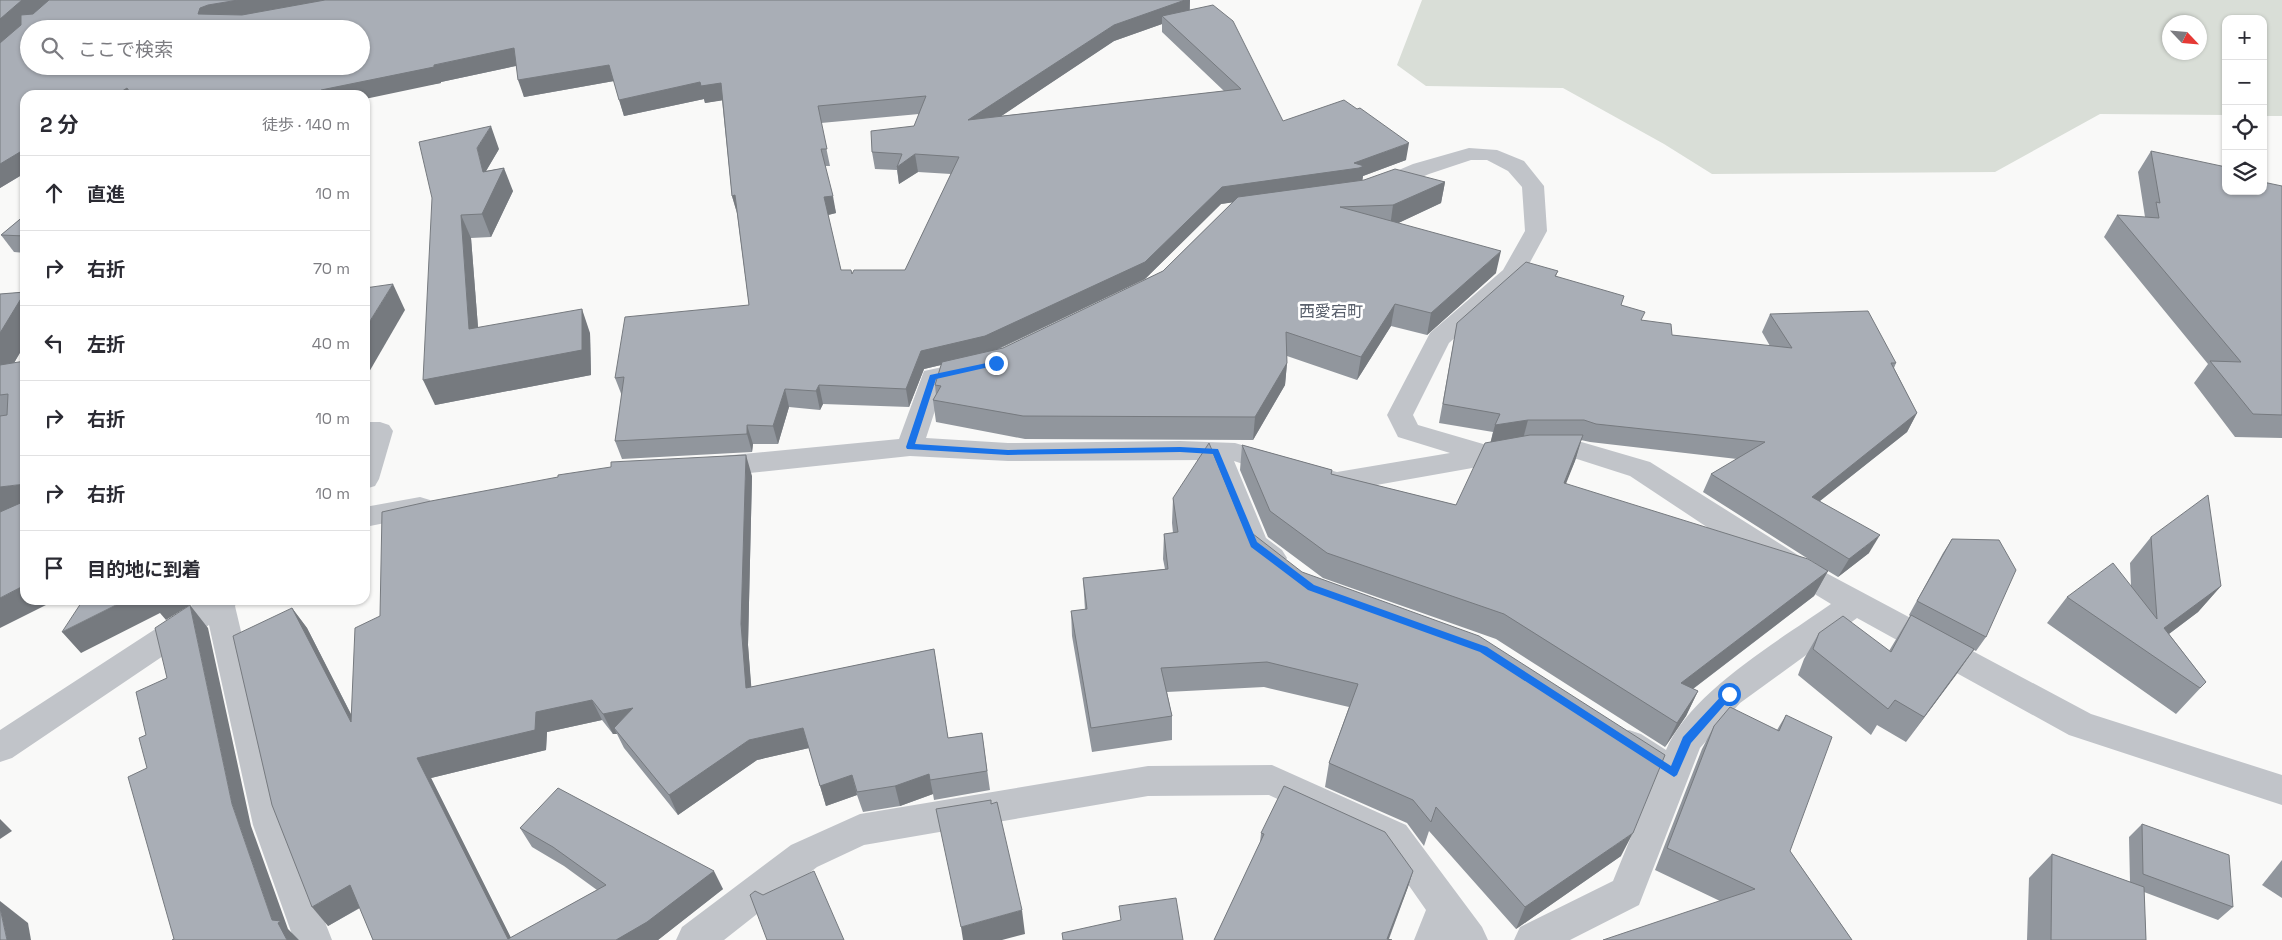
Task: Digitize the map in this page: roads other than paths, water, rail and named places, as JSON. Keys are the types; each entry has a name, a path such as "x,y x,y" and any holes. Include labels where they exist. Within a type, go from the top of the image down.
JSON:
{"street":[{"path":"1352,195 1469,154 1490,154 1516,166 1533,186 1536,232 1513,274 1439,339 1400,415 1407,431 1492,456"},
{"path":"910,447 933,377 996,363"},
{"path":"370,431 380,431 370,463"},
{"path":"684,468 742,465 910,447 1008,452 1180,450 1235,452 1337,482 1523,450 1578,450 1640,469 1817,582 2081,725 2282,790"},
{"path":"1216,451 1254,544 1297,577"},
{"path":"370,516 443,502"},
{"path":"1533,940 1626,893 1687,740 1729,694 1855,602"},
{"path":"0,748 215,605"},
{"path":"222,605 270,825 313,940"},
{"path":"1607,730 1674,772"},
{"path":"695,940 804,856 860,830 1148,781 1272,780 1394,836 1439,924 1469,940"}],"district":[{"name":"西愛宕町","path":"1331,311"}]}
